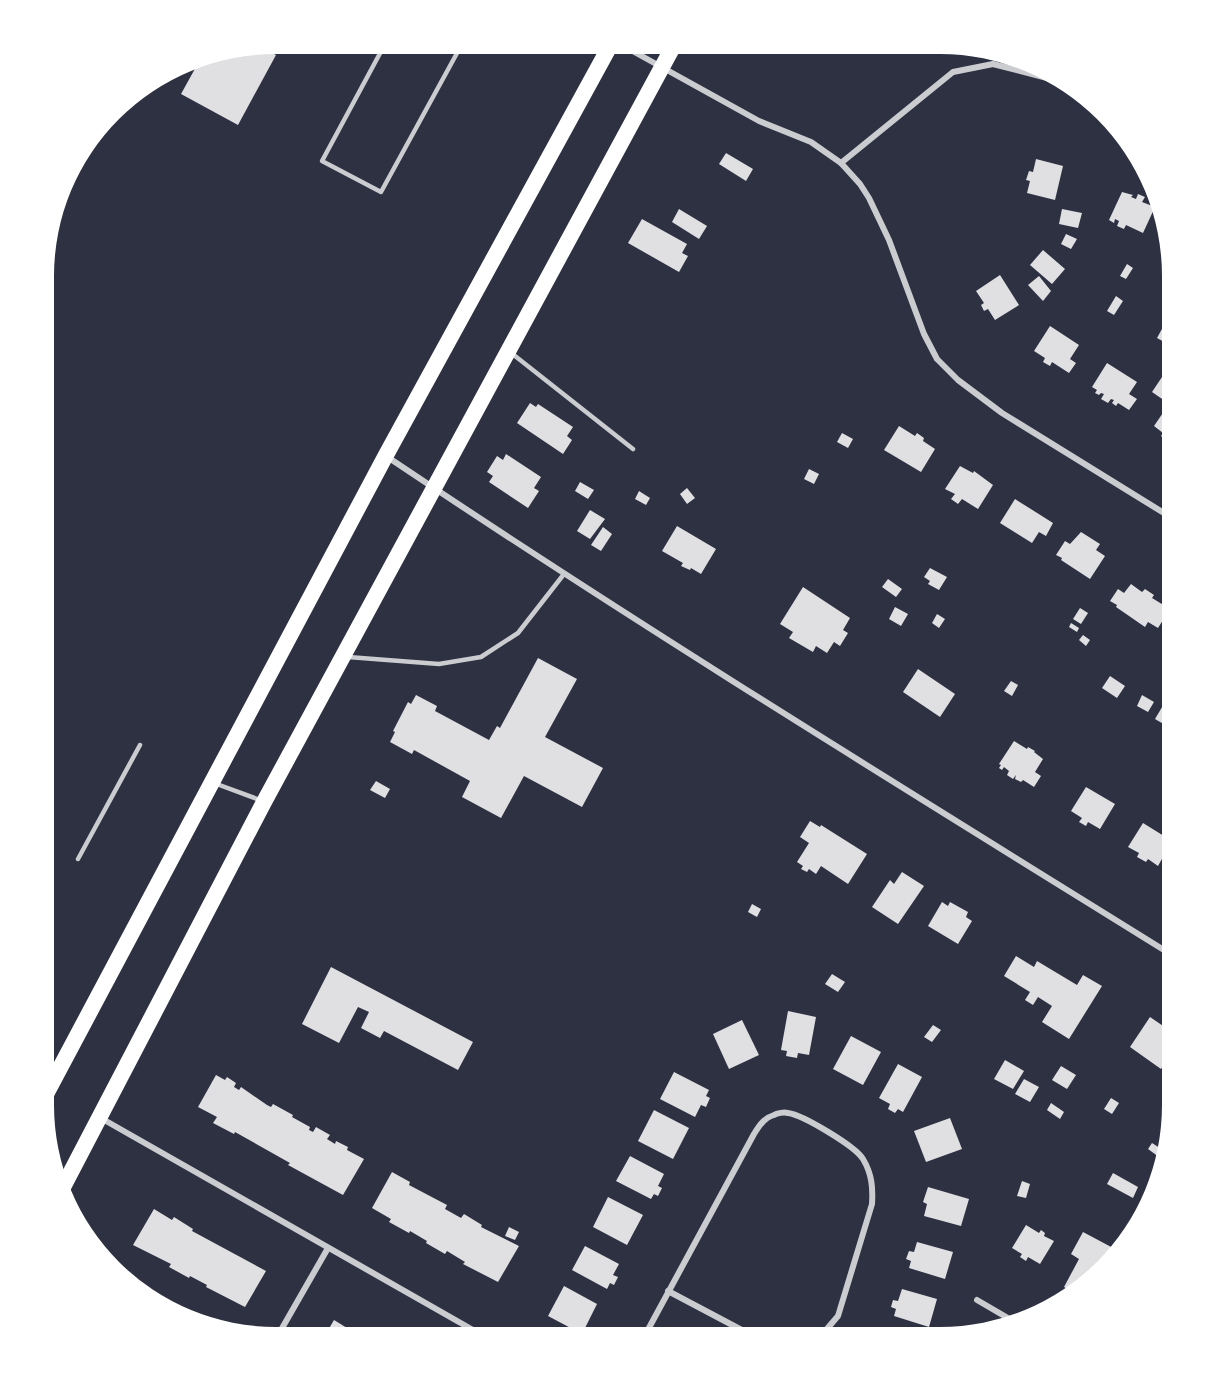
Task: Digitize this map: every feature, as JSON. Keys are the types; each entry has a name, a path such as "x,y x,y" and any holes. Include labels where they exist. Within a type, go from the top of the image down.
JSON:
{"highway":[{"path":"54,1069 606,54"},
{"path":"67,1179 342,656 669,54"}],"street":[{"path":"637,54 759,121 811,142 841,163 869,198 889,240 924,334 937,359 958,380 1002,412 1162,512"},
{"path":"841,163 953,72 993,64 1035,76"},
{"path":"386,455 564,574 1162,949"},
{"path":"649,1327 761,1122 772,1115 786,1112 800,1117 850,1145 862,1156 870,1171 873,1187 872,1204 838,1316 829,1327"},
{"path":"99,1117 468,1327"},
{"path":"283,1327 328,1248"},
{"path":"668,1291 736,1327"},
{"path":"977,1300 1006,1317"}],"lane":[{"path":"380,54 322,161 381,192 457,54"},
{"path":"508,351 633,449"},
{"path":"342,656 439,664 481,657 518,633 564,574"},
{"path":"78,859 140,745"},
{"path":"212,782 264,802"}],"building":[{"path":"261,54 276,55 238,125 181,94 194,70 232,58"},
{"path":"726,153 753,169 746,181 719,164"},
{"path":"1036,159 1063,166 1055,200 1027,193 1030,181 1026,180 1029,171 1033,172"},
{"path":"1122,192 1133,195 1131,197 1136,199 1138,194 1145,197 1142,202 1150,205 1152,213 1143,233 1126,225 1124,229 1117,226 1119,221 1115,219 1114,223 1109,220"},
{"path":"679,209 707,226 699,239 672,222"},
{"path":"1062,209 1082,213 1078,228 1059,224"},
{"path":"642,219 687,244 682,253 688,256 679,272 628,243"},
{"path":"1066,234 1077,239 1071,249 1061,244"},
{"path":"1043,250 1065,269 1052,284 1030,265"},
{"path":"1127,264 1133,268 1126,279 1120,276"},
{"path":"1000,275 1019,305 995,320 988,309 984,311 981,305 984,303 976,291"},
{"path":"1039,276 1051,291 1043,301 1028,285"},
{"path":"1116,296 1123,301 1114,315 1107,311"},
{"path":"1050,326 1079,345 1070,359 1076,363 1069,373 1052,362 1050,366 1043,362 1045,358 1034,351"},
{"path":"1162,329 1162,341 1157,338"},
{"path":"1107,363 1137,382 1129,394 1137,399 1129,410 1118,403 1116,406 1112,403 1114,400 1111,399 1108,403 1101,399 1104,394 1095,393 1097,390 1092,387"},
{"path":"1162,377 1162,399 1152,392"},
{"path":"530,403 536,407 538,404 573,427 567,436 572,440 563,454 517,423"},
{"path":"1162,414 1162,432 1154,426"},
{"path":"899,426 915,436 917,433 924,438 923,441 935,449 921,472 884,450"},
{"path":"842,433 853,439 848,448 837,442"},
{"path":"506,454 541,477 534,488 539,491 528,508 489,482 493,476 487,472 497,456 503,460"},
{"path":"960,466 973,473 974,471 993,485 978,509 962,499 958,504 951,499 955,494 945,489"},
{"path":"809,469 819,474 814,484 804,479"},
{"path":"580,482 594,490 588,499 575,491"},
{"path":"687,488 695,498 687,504 680,494"},
{"path":"639,491 650,498 646,505 635,499"},
{"path":"1015,499 1053,523 1046,536 1039,532 1032,543 1000,523"},
{"path":"590,510 605,519 590,539 577,531"},
{"path":"677,526 716,549 701,574 691,568 690,570 681,566 683,563 662,551"},
{"path":"603,527 612,534 601,551 591,545"},
{"path":"1081,532 1100,544 1096,550 1105,556 1090,579 1056,555 1065,541 1070,544"},
{"path":"930,568 947,577 939,590 928,584 930,581 924,577"},
{"path":"888,579 902,589 896,597 882,587"},
{"path":"1131,584 1142,592 1145,589 1154,595 1152,598 1162,604 1162,622 1158,628 1148,622 1145,627 1110,601 1118,589 1124,593"},
{"path":"803,587 850,618 843,630 848,633 840,646 834,642 827,653 816,646 813,652 789,638 793,632 780,624"},
{"path":"895,607 908,614 901,626 889,619"},
{"path":"1080,608 1088,613 1081,624 1073,619"},
{"path":"937,614 945,619 939,628 932,623"},
{"path":"1071,623 1079,628 1077,632 1069,627"},
{"path":"1083,635 1090,640 1086,646 1079,640"},
{"path":"538,658 577,679 545,737 603,768 582,807 524,776 501,818 462,797 470,781 414,750 412,754 390,742 408,702 411,704 416,695 437,706 435,711 489,740 497,726 500,728"},
{"path":"918,669 955,694 940,717 903,692"},
{"path":"1110,676 1125,686 1117,698 1102,688"},
{"path":"1011,681 1018,685 1012,696 1004,691"},
{"path":"1142,695 1154,702 1148,712 1137,706"},
{"path":"1162,707 1162,723 1155,719"},
{"path":"1014,741 1035,751 1043,759 1035,772 1041,776 1034,787 1023,780 1021,782 1015,779 1016,775 1013,779 1007,775 1009,771 1004,767 1002,770 999,768 1001,765 999,764"},
{"path":"376,781 390,789 385,798 370,790"},
{"path":"1086,787 1115,804 1100,829 1088,822 1086,826 1079,822 1082,818 1071,811"},
{"path":"810,821 820,827 821,825 867,854 848,884 821,866 816,874 809,869 807,872 801,869 803,866 797,862 809,843 800,837"},
{"path":"1143,823 1162,835 1162,859 1158,866 1148,859 1146,862 1137,857 1139,853 1128,847"},
{"path":"902,872 924,886 898,924 872,907 890,880 894,884"},
{"path":"942,902 948,906 950,902 968,912 966,917 972,921 958,944 928,926"},
{"path":"752,904 761,909 757,917 748,912"},
{"path":"1016,956 1034,967 1037,961 1077,985 1083,975 1102,986 1069,1039 1042,1022 1052,1006 1038,997 1033,1005 1025,1000 1030,992 1004,976"},
{"path":"331,967 473,1042 458,1070 384,1031 380,1038 361,1028 369,1012 358,1007 339,1043 302,1024"},
{"path":"832,974 845,982 838,992 825,984"},
{"path":"788,1011 816,1017 809,1055 798,1053 797,1058 786,1056 787,1051 781,1050"},
{"path":"1150,1017 1162,1025 1161,1069 1130,1047"},
{"path":"742,1020 759,1055 729,1069 713,1034"},
{"path":"933,1025 941,1030 932,1042 924,1037"},
{"path":"851,1036 881,1052 863,1085 833,1069"},
{"path":"1005,1060 1024,1071 1013,1089 994,1079"},
{"path":"898,1064 922,1077 903,1112 898,1109 895,1113 888,1109 890,1104 879,1098"},
{"path":"1061,1066 1076,1075 1067,1089 1052,1080"},
{"path":"674,1072 709,1090 706,1096 710,1098 706,1107 701,1105 695,1117 660,1099"},
{"path":"216,1075 225,1080 227,1077 236,1083 234,1087 239,1090 241,1087 267,1105 271,1107 273,1104 293,1115 292,1117 310,1127 309,1130 313,1132 316,1127 330,1135 327,1139 335,1144 336,1141 348,1147 347,1150 364,1159 343,1195 235,1132 234,1134 213,1123 217,1117 198,1107"},
{"path":"1024,1079 1039,1087 1030,1102 1015,1094"},
{"path":"1111,1098 1119,1103 1112,1114 1104,1109"},
{"path":"1051,1103 1064,1112 1060,1119 1047,1110"},
{"path":"654,1110 689,1128 673,1159 638,1141"},
{"path":"950,1118 962,1149 926,1162 914,1131"},
{"path":"1152,1143 1158,1147 1156,1155 1148,1149"},
{"path":"630,1156 664,1174 658,1186 662,1188 658,1196 654,1194 651,1199 616,1181"},
{"path":"392,1172 410,1182 409,1185 447,1205 445,1209 461,1218 464,1214 482,1225 481,1227 519,1246 498,1282 463,1264 465,1262 447,1251 445,1254 410,1231 409,1233 389,1222 391,1219 372,1208"},
{"path":"1113,1173 1138,1187 1133,1198 1107,1184"},
{"path":"1022,1181 1030,1184 1026,1198 1017,1196"},
{"path":"928,1187 969,1199 961,1226 924,1216 927,1204 923,1202"},
{"path":"608,1197 643,1215 627,1245 593,1227"},
{"path":"154,1209 172,1220 174,1217 193,1229 192,1231 266,1271 245,1307 190,1276 189,1278 169,1267 171,1264 133,1245"},
{"path":"1026,1225 1039,1233 1041,1230 1045,1233 1044,1236 1054,1241 1040,1264 1028,1257 1026,1261 1020,1257 1022,1254 1012,1248"},
{"path":"509,1227 519,1232 515,1240 505,1236"},
{"path":"1083,1232 1111,1247 1087,1272 1066,1288 1064,1287 1079,1259 1071,1254"},
{"path":"917,1242 953,1252 945,1279 909,1268 911,1261 906,1259 909,1251 914,1252"},
{"path":"585,1246 619,1264 613,1275 618,1277 614,1285 610,1283 607,1289 572,1270"},
{"path":"564,1286 597,1304 586,1327 569,1327 548,1316"},
{"path":"902,1289 937,1299 929,1327 894,1316 896,1309 891,1307 893,1300 898,1301"},
{"path":"334,1320 345,1327 330,1327"}]}
